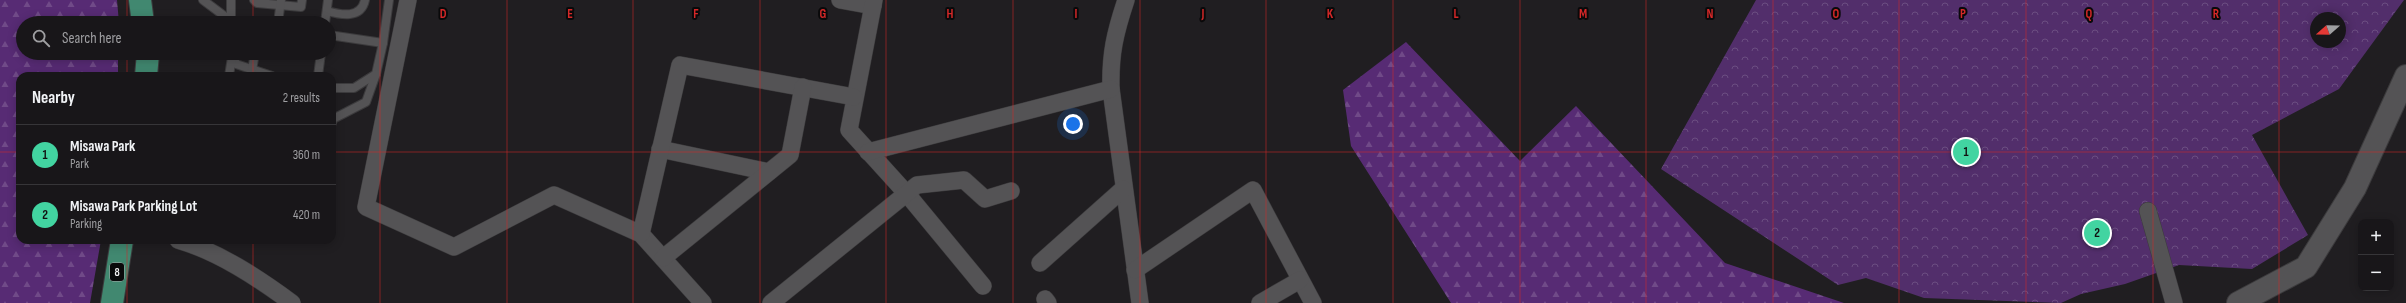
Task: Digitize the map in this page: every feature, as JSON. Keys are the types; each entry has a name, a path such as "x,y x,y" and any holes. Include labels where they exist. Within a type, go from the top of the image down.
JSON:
{"main road":[{"path":"140,0 142,16"},
{"path":"146,72 147,60"},
{"name":"8","path":"112,303 121,244"}],"street":[{"path":"408,0 366,207 454,247 554,195 641,234 703,303"},
{"path":"840,0 874,3 854,97 849,130 907,194 983,286"},
{"path":"1126,0 1116,29 1110,59 1111,89 1123,189 1140,303"},
{"path":"641,234 680,65 854,97"},
{"path":"2238,303 2306,267 2355,188 2406,76"},
{"path":"662,258 790,155 803,87"},
{"path":"868,152 1111,89"},
{"path":"660,149 769,172"},
{"path":"771,303 917,185 964,180 985,200 1011,191"},
{"path":"1040,263 1123,189"},
{"path":"1135,270 1253,190 1313,303"},
{"path":"2148,210 2174,303"},
{"path":"192,244 263,281 292,303"},
{"path":"1260,303 1300,280"}],"lane":[{"path":"203,0 223,16"},
{"path":"231,0 231,16"},
{"path":"254,0 257,2 281,3 301,7 302,0"},
{"path":"326,16 328,0"},
{"path":"327,11 344,15 354,14 362,9 365,0"},
{"path":"336,117 366,102 376,74 383,43 389,0"},
{"path":"279,16 281,3"},
{"path":"336,36 383,43"},
{"path":"230,72 231,60"},
{"path":"234,60 236,64 259,72"},
{"path":"252,70 254,60"},
{"path":"319,72 320,60"},
{"path":"336,88 354,88 376,74"}],"green space":[{"path":"0,0 117,0 118,16 16,16 16,60 118,60 118,72 16,72 16,244 100,244 90,303 0,303"},
{"path":"1756,0 2404,0 2339,89 2252,135 2308,235 2252,269 2179,265 2125,284 2081,294 2061,303 1924,298 1866,278 1838,285 1661,169"},
{"path":"1406,42 1520,161 1576,106 1725,263 1844,303 1451,303 1351,146 1343,90"}],"place":[{"name":"Misawa Park","path":"1966,152"},
{"name":"Misawa Park Parking Lot","path":"2097,233"}]}
